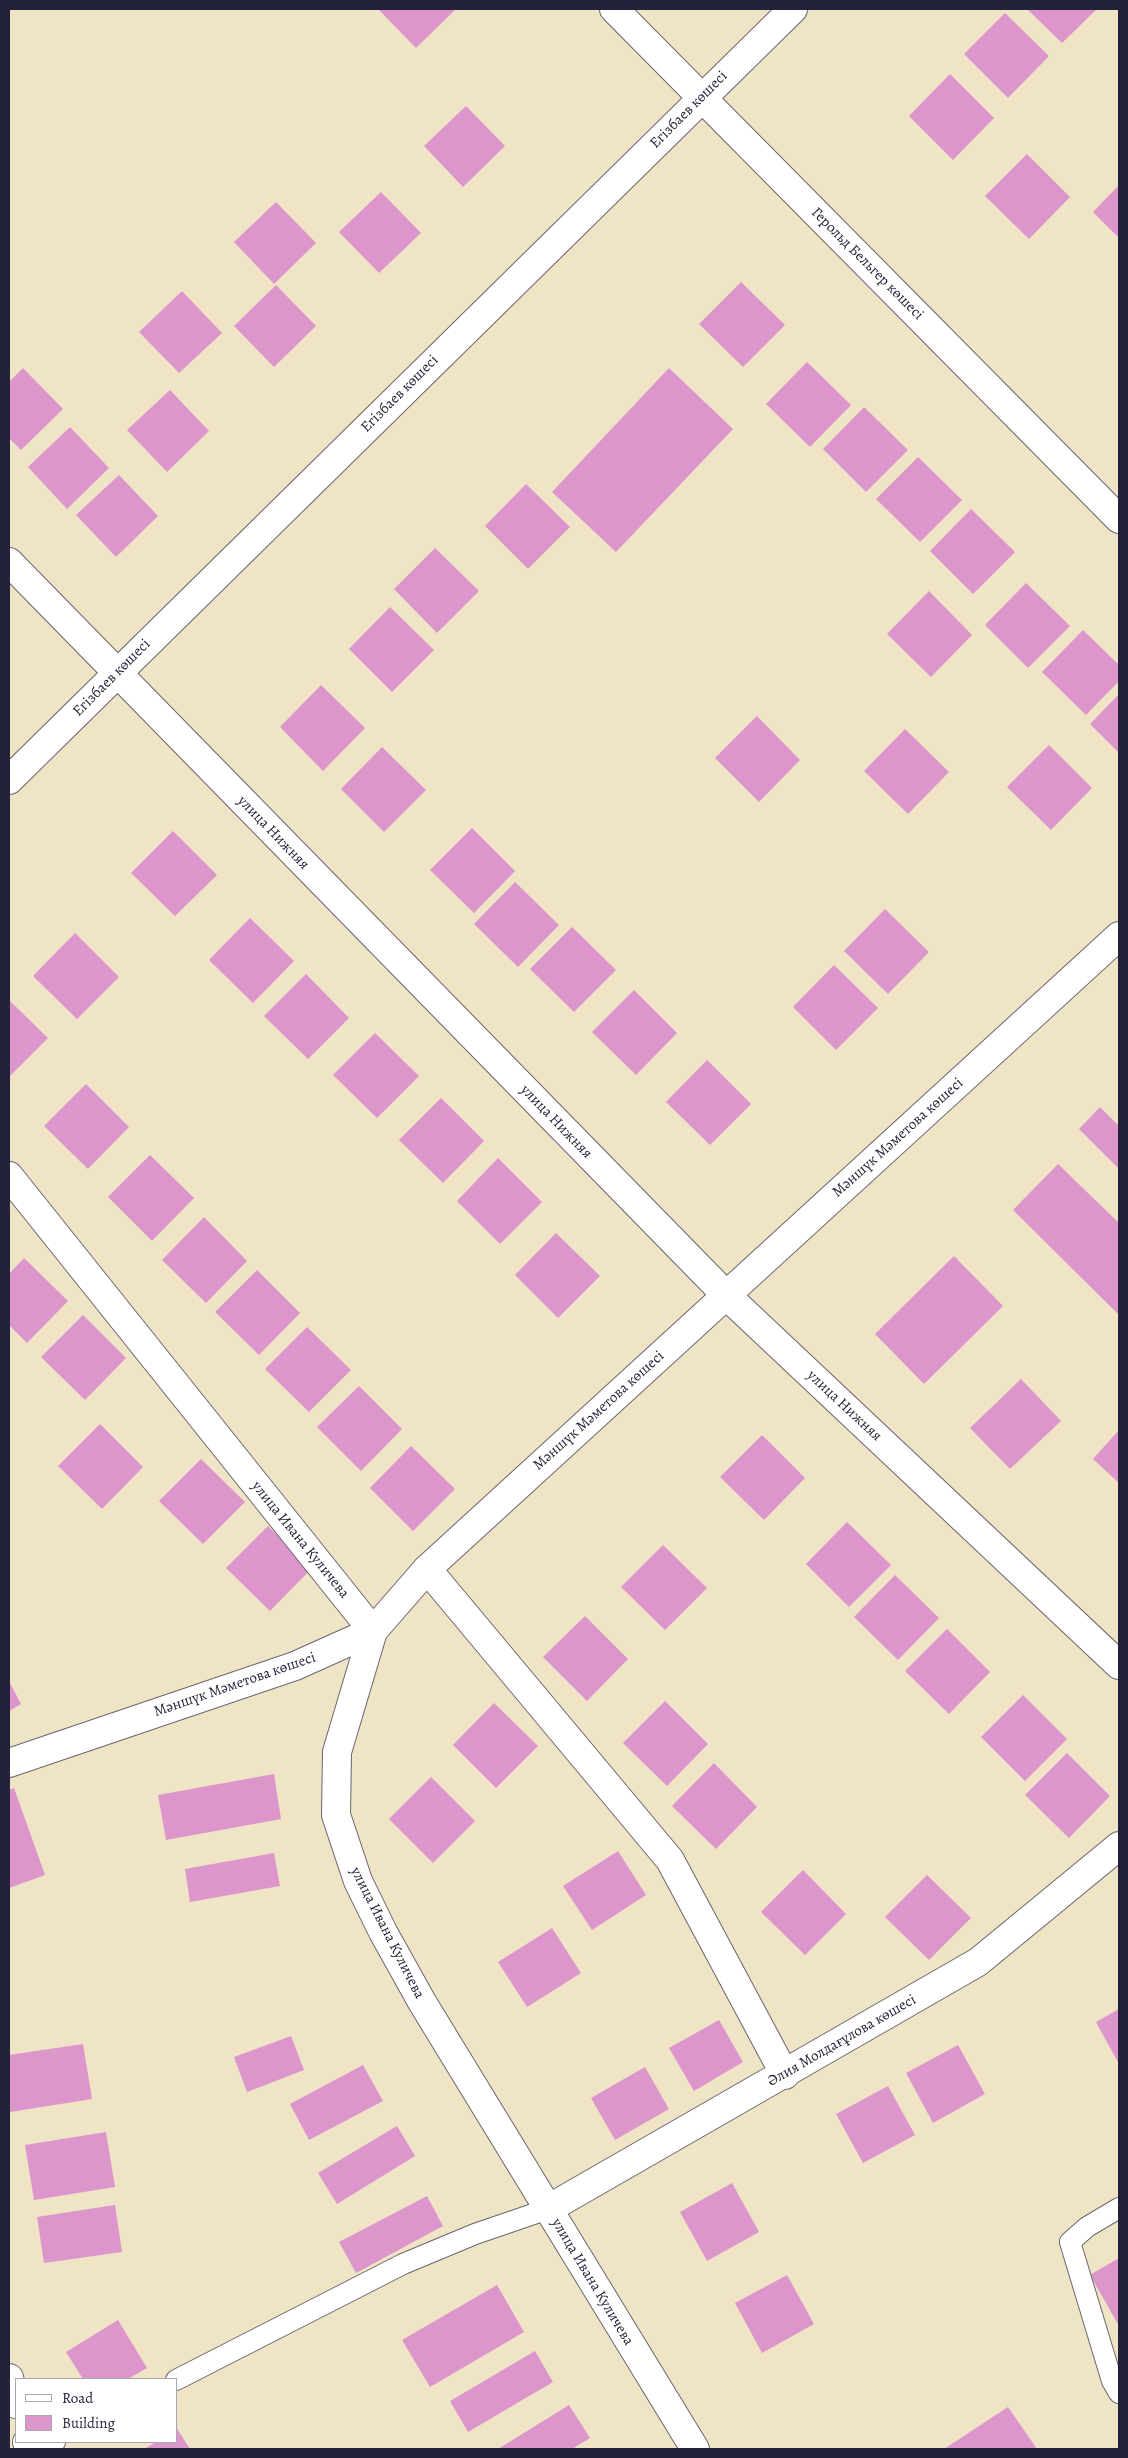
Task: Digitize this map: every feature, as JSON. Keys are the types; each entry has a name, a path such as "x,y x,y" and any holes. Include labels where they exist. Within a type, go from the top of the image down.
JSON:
{"street":[{"name":"Герольд Бельгер көшесі","path":"614,9 1119,519"},
{"name":"Егізбаев көшесі","path":"9,780 792,9"},
{"name":"улица Нижняя","path":"9,562 726,1295 1119,1665"},
{"name":"Мәншүк Мәметова көшесі","path":"9,1763 295,1666 373,1631 427,1569 1119,936"},
{"name":"улица Ивана Куличева","path":"9,1176 373,1631 337,1752 336,1815 358,1881 383,1932 422,2002 694,2449"},
{"path":"427,1569 670,1860 785,2075"},
{"name":"Әлия Молдағұлова көшесі","path":"548,2209 785,2075 978,1962 1119,1846"},
{"path":"9,2378 15,2400"}],"lane":[{"path":"1119,2208 1087,2227 1070,2242 1112,2381 1119,2393"},
{"path":"178,2379 403,2264 475,2234 548,2209"},
{"path":"41,2449 54,2443"}],"building":[{"path":"378,9 456,9 416,48"},
{"path":"1027,9 1097,9 1062,43"},
{"path":"1005,13 1049,56 1008,98 964,54"},
{"path":"950,74 994,118 953,160 909,116"},
{"path":"466,106 505,146 463,187 424,146"},
{"path":"1027,154 1070,197 1029,239 985,196"},
{"path":"1119,185 1119,238 1093,212"},
{"path":"381,192 421,233 379,273 339,232"},
{"path":"276,202 316,243 274,284 234,242"},
{"path":"741,282 785,325 743,367 699,324"},
{"path":"276,285 316,326 274,367 234,326"},
{"path":"182,291 222,333 179,373 139,332"},
{"path":"807,362 851,405 810,447 766,404"},
{"path":"23,368 63,409 21,450 9,438 9,382"},
{"path":"669,368 733,429 616,552 552,492"},
{"path":"170,390 209,431 167,472 127,430"},
{"path":"864,407 908,450 866,492 823,449"},
{"path":"70,427 109,468 67,509 28,467"},
{"path":"918,457 962,500 920,542 876,499"},
{"path":"119,475 158,516 116,557 76,515"},
{"path":"526,484 570,527 528,569 485,526"},
{"path":"971,509 1015,552 973,594 930,551"},
{"path":"435,548 479,591 437,633 394,589"},
{"path":"1026,583 1070,626 1028,668 985,625"},
{"path":"929,591 972,635 931,677 887,634"},
{"path":"390,607 434,650 392,692 349,649"},
{"path":"1083,630 1119,665 1119,681 1086,715 1042,672"},
{"path":"321,685 365,728 323,771 280,727"},
{"path":"1119,694 1119,753 1090,724"},
{"path":"757,716 800,760 759,802 715,758"},
{"path":"905,729 949,772 908,814 864,771"},
{"path":"1049,745 1092,788 1051,830 1007,787"},
{"path":"382,747 426,790 384,832 341,789"},
{"path":"472,828 515,871 474,913 430,870"},
{"path":"173,831 217,875 175,916 131,873"},
{"path":"515,882 559,925 518,967 474,924"},
{"path":"885,909 929,952 888,994 844,951"},
{"path":"250,918 294,961 253,1003 209,960"},
{"path":"572,927 616,970 574,1012 530,969"},
{"path":"75,933 119,977 77,1019 33,976"},
{"path":"834,965 878,1008 836,1050 793,1007"},
{"path":"306,974 349,1018 308,1059 264,1016"},
{"path":"634,990 677,1033 636,1075 592,1032"},
{"path":"9,1000 48,1038 9,1077"},
{"path":"375,1033 419,1076 377,1118 333,1075"},
{"path":"707,1060 751,1104 710,1145 666,1102"},
{"path":"86,1084 129,1127 88,1169 44,1126"},
{"path":"441,1098 484,1141 443,1183 399,1140"},
{"path":"1100,1107 1119,1126 1119,1169 1079,1129"},
{"path":"150,1155 194,1198 152,1241 108,1197"},
{"path":"498,1158 542,1202 500,1244 457,1201"},
{"path":"1058,1164 1119,1223 1119,1315 1013,1210"},
{"path":"204,1217 247,1261 206,1303 162,1260"},
{"path":"556,1233 600,1276 558,1318 515,1275"},
{"path":"954,1256 1003,1306 924,1384 875,1334"},
{"path":"24,1258 68,1301 27,1343 9,1325 9,1274"},
{"path":"257,1270 300,1313 259,1355 215,1312"},
{"path":"83,1315 126,1358 85,1400 41,1357"},
{"path":"307,1327 351,1370 309,1412 265,1369"},
{"path":"1021,1379 1061,1421 1010,1469 970,1428"},
{"path":"359,1386 402,1429 361,1471 317,1427"},
{"path":"100,1424 143,1467 102,1509 58,1466"},
{"path":"1119,1430 1119,1483 1093,1459"},
{"path":"762,1435 805,1478 764,1520 720,1477"},
{"path":"411,1446 455,1489 413,1531 370,1488"},
{"path":"201,1459 245,1502 203,1544 159,1501"},
{"path":"847,1522 891,1565 849,1607 806,1564"},
{"path":"268,1526 311,1569 270,1611 226,1568"},
{"path":"663,1545 707,1588 665,1630 621,1587"},
{"path":"895,1575 939,1618 898,1660 854,1617"},
{"path":"585,1616 628,1659 587,1701 543,1657"},
{"path":"947,1629 990,1672 949,1714 905,1671"},
{"path":"9,1681 21,1704 9,1711"},
{"path":"1023,1695 1067,1739 1025,1781 981,1737"},
{"path":"665,1701 708,1744 667,1786 623,1743"},
{"path":"494,1703 538,1746 496,1788 453,1745"},
{"path":"1067,1753 1110,1796 1069,1838 1025,1795"},
{"path":"714,1763 757,1807 716,1849 672,1806"},
{"path":"274,1774 281,1819 166,1840 158,1795"},
{"path":"431,1777 475,1821 433,1863 389,1819"},
{"path":"14,1788 45,1875 9,1888 9,1790"},
{"path":"618,1851 646,1895 592,1930 563,1886"},
{"path":"274,1853 280,1886 190,1902 185,1869"},
{"path":"803,1870 846,1914 805,1955 761,1912"},
{"path":"927,1875 971,1918 929,1960 885,1917"},
{"path":"552,1928 581,1973 527,2007 498,1962"},
{"path":"1119,2009 1119,2064 1096,2022"},
{"path":"719,2020 743,2062 694,2091 669,2048"},
{"path":"291,2036 304,2070 247,2092 234,2057"},
{"path":"83,2044 92,2099 10,2112 9,2055"},
{"path":"958,2045 985,2094 933,2123 906,2073"},
{"path":"363,2065 383,2101 309,2140 290,2104"},
{"path":"645,2067 669,2109 615,2140 591,2098"},
{"path":"888,2086 915,2135 863,2163 836,2114"},
{"path":"397,2126 415,2156 337,2204 318,2173"},
{"path":"106,2132 115,2187 34,2200 25,2145"},
{"path":"732,2183 759,2232 707,2261 680,2212"},
{"path":"427,2196 443,2226 356,2273 339,2242"},
{"path":"115,2205 122,2252 44,2263 37,2217"},
{"path":"1119,2258 1119,2326 1090,2275"},
{"path":"787,2275 814,2324 762,2353 735,2303"},
{"path":"497,2285 524,2332 430,2387 402,2340"},
{"path":"118,2320 147,2368 130,2378 82,2378 66,2352"},
{"path":"535,2351 553,2382 468,2432 450,2401"},
{"path":"569,2405 590,2438 572,2449 498,2449"},
{"path":"1008,2407 1037,2449 944,2449"},
{"path":"178,2430 190,2449 144,2449 154,2443 178,2443"}]}
